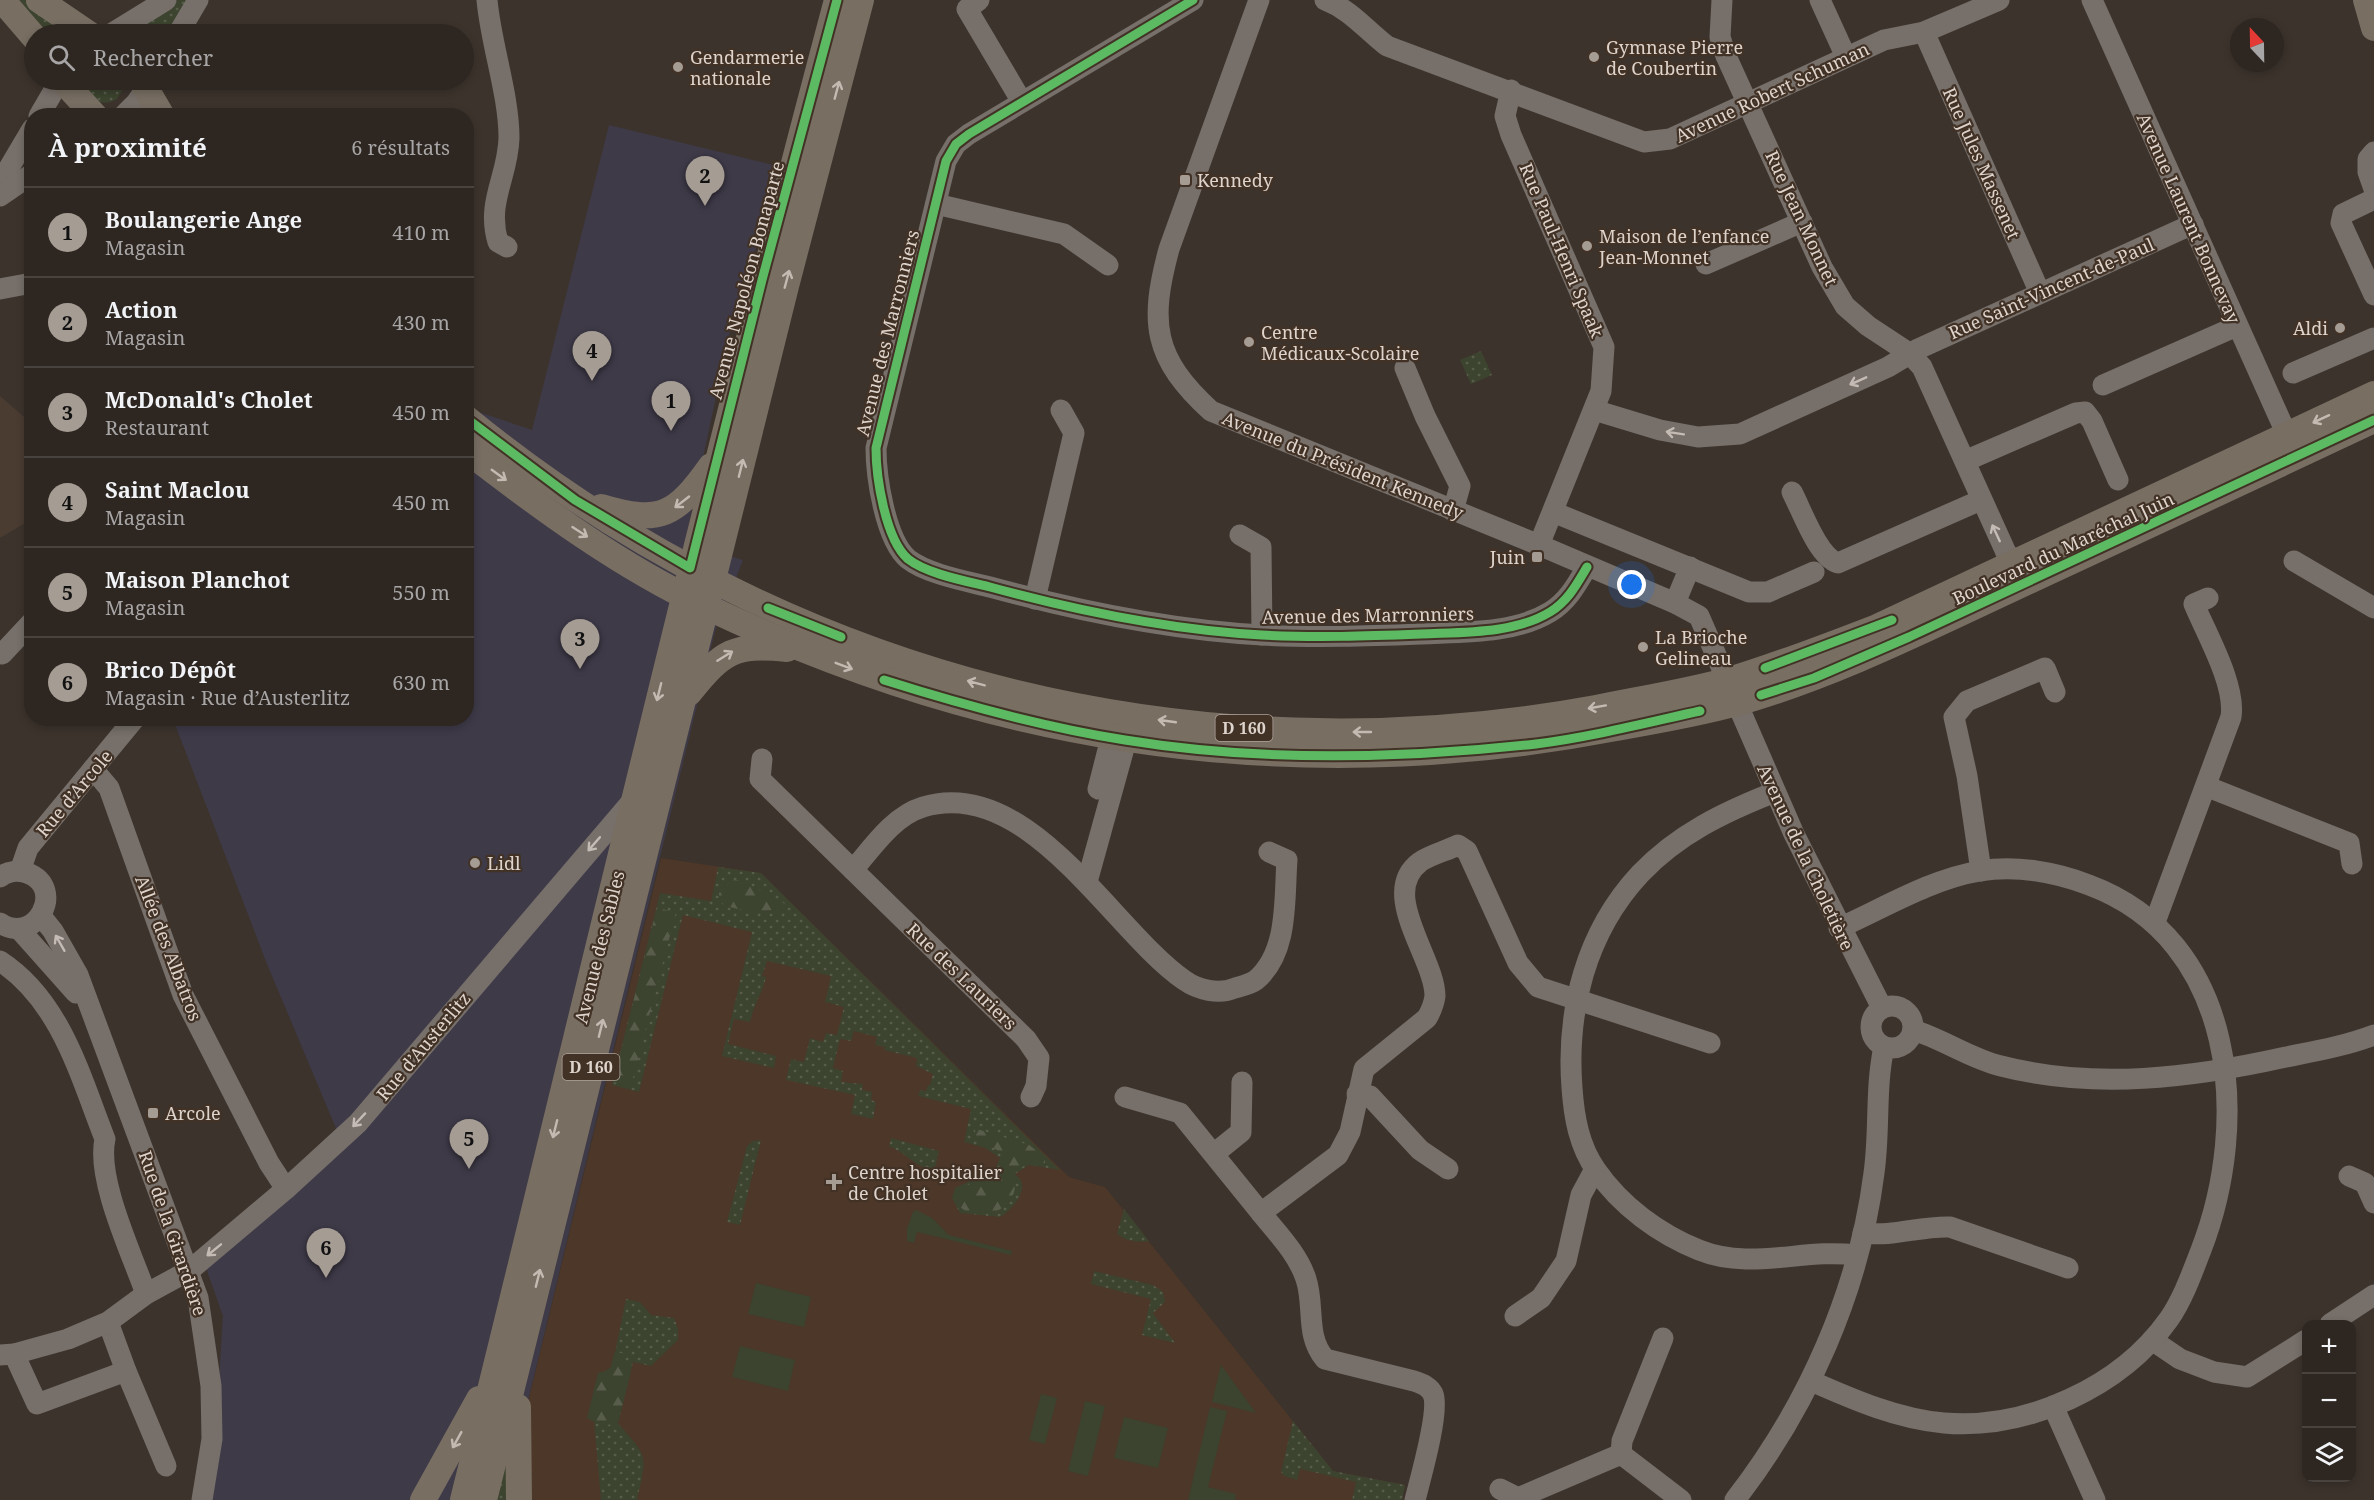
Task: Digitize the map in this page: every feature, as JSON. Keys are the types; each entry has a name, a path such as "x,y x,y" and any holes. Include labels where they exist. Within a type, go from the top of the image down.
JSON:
{"main road":[{"path":"2,0 24,25"},
{"path":"39,0 74,24"},
{"name":"Avenue Napoléon Bonaparte","path":"690,568 837,0"},
{"path":"714,581 786,285 861,0"},
{"path":"2366,0 2374,28"},
{"path":"70,90 87,108"},
{"path":"150,90 158,108"},
{"name":"Boulevard du Maréchal Juin","path":"474,456 562,520 683,595 805,650 884,680 1029,722 1119,739 1304,756 1420,754 1538,743 1731,692 1799,658 1878,627 2374,394"},
{"name":"Boulevard du Maréchal Juin","path":"575,500 690,568 759,604 893,657 968,681 1096,711 1183,723 1293,731 1407,732 1535,719 1814,678 1908,637 2374,420"},
{"path":"474,424 575,500 628,515 647,516 666,512 687,498 718,456"},
{"name":"Avenue des Sables","path":"464,1500 690,568"},
{"name":"Avenue des Sables","path":"484,1500 714,581"},
{"path":"685,698 704,673 729,652 752,647 805,650"},
{"path":"519,1500 517,1424 525,1335"},
{"path":"423,1500 496,1370"}],"street":[{"path":"127,24 166,0"},
{"path":"184,24 198,0"},
{"path":"487,0 490,35 504,95 509,136 507,159 492,223 498,242 507,248"},
{"path":"978,0 967,9 1022,102"},
{"name":"Avenue des Marronniers","path":"1193,0 956,144 946,161 876,448 876,476 896,542 909,559 939,573 1035,599 1131,619 1262,635 1358,636 1474,632 1518,624 1549,612 1568,598 1587,567"},
{"name":"Avenue du Président Kennedy","path":"1259,0 1169,249 1162,277 1158,299 1158,326 1167,360 1186,388 1211,411 1539,545 1675,603 1699,616 1731,692"},
{"name":"Avenue Robert Schuman","path":"1325,0 1341,6 1387,46 1453,72 1511,90 1644,142 1670,139 1884,40 1924,32 1999,0"},
{"name":"Rue Jean Monnet","path":"1722,0 1720,38 1726,56 1822,267 1845,306 1868,326 1909,353 1922,367 2007,555 2018,560"},
{"path":"1820,0 1846,57"},
{"name":"Avenue Laurent Bonnevay","path":"2092,0 2287,435"},
{"name":"Rue Jules Massenet","path":"1924,32 2040,293"},
{"path":"44,108 55,90"},
{"path":"129,108 142,90"},
{"name":"Rue Paul-Henri Spaak","path":"1511,90 1505,116 1511,135 1604,347 1601,391 1539,545"},
{"path":"0,183 24,142"},
{"path":"2374,152 2368,159 2368,172 2374,189"},
{"path":"0,196 24,180"},
{"path":"2374,199 2343,214 2341,223 2374,295"},
{"path":"936,204 1064,234 1108,265"},
{"path":"1706,264 1802,222"},
{"name":"Rue Saint-Vincent-de-Paul","path":"1593,410 1670,432 1698,436 1740,434 1888,367 1909,353 2193,224"},
{"path":"0,289 24,284"},
{"path":"2103,385 2237,326"},
{"path":"2293,373 2374,338"},
{"path":"1405,368 1425,416 1460,486 1453,511"},
{"path":"1035,599 1074,433 1061,410"},
{"path":"1965,460 2076,413 2085,412 2092,421 2118,480"},
{"path":"1792,492 1820,547 1831,561 1838,563 1981,500"},
{"path":"1553,512 1760,594 1814,572"},
{"path":"1240,535 1261,547 1262,635"},
{"path":"2294,561 2374,608"},
{"path":"1675,603 1690,567"},
{"path":"2155,922 2208,787 2232,717 2233,703 2194,604 2208,598"},
{"path":"1,654 24,630"},
{"path":"1981,871 1967,776 1954,717 1967,701 2045,668 2055,692"},
{"name":"Avenue de la Choletière","path":"1731,692 1839,928 1882,1008"},
{"name":"Rue d’Arcole","path":"20,871 28,848 128,726"},
{"path":"1066,862 1082,848 1119,739"},
{"path":"1087,882 1119,739"},
{"name":"Rue des Lauriers","path":"762,759 760,779 1026,1039 1039,1058 1031,1097"},
{"name":"Allée des Albatros","path":"93,769 109,788 183,995 269,1163 286,1189"},
{"path":"2208,787 2349,843 2352,864"},
{"path":"1775,792 1715,817 1689,832 1664,851 1639,875 1618,902 1600,931 1588,958 1576,999 1570,1036 1573,1101 1579,1135 1595,1169 1617,1194 1666,1235 1701,1251 1729,1258 1756,1260 1836,1252 1856,1255"},
{"name":"Rue d’Austerlitz","path":"7,1354 68,1339 108,1322 146,1293 190,1270 286,1189 358,1123 633,800"},
{"path":"852,870 903,816 923,807 942,804 968,806 993,812 1017,824 1066,862 1169,968 1185,981 1204,990 1227,992 1255,981 1272,961 1278,944 1287,860 1269,852"},
{"path":"1261,1213 1338,1155 1350,1132 1364,1069 1427,1018 1433,1006 1432,982 1406,907 1404,894 1409,873 1420,862 1458,845 1467,851 1527,976 1538,987 1710,1043"},
{"path":"1811,1381 1901,1416 1943,1423 2003,1421 2053,1406 2095,1384 2152,1340 2171,1317 2192,1275 2219,1195 2226,1151 2222,1042 2196,975 2155,922 2108,892 2073,878 2031,870 1981,871 1946,880 1839,928"},
{"path":"0,877 20,871 30,874 44,888 45,907 41,916"},
{"name":"Rue de la Girardière","path":"10,926 34,924 41,916 53,931 78,975 89,1010 190,1270 204,1321 211,1386 212,1439 202,1500"},
{"name":"Rue de la Girardière","path":"10,926 59,971 89,1010"},
{"path":"0,961 10,968 48,1007 74,1058 105,1139 103,1148 109,1191 146,1293"},
{"path":"1895,1005 1911,1017 1913,1030 1902,1045 1884,1047 1874,1038 1871,1031 1872,1018 1882,1008 1895,1005"},
{"path":"1913,1030 1999,1066 2053,1077 2142,1080 2223,1068 2352,1043 2374,1035"},
{"path":"1735,1500 1785,1427 1811,1381 1844,1302 1863,1233 1874,1176 1879,1131 1879,1070 1884,1047"},
{"path":"1215,1153 1241,1132 1242,1082"},
{"path":"1357,1094 1370,1096 1420,1150 1448,1169"},
{"path":"1125,1097 1180,1113 1215,1153 1296,1258 1306,1276 1310,1291 1313,1339 1325,1359 1414,1381 1426,1385 1433,1394 1434,1416 1415,1500"},
{"path":"1515,1316 1541,1298 1566,1261 1581,1195 1595,1169"},
{"path":"2349,1176 2365,1183 2374,1203"},
{"path":"1863,1233 1886,1236 1932,1227 1950,1227 2068,1268"},
{"path":"2336,1320 2374,1295"},
{"path":"108,1322 166,1466"},
{"path":"1621,1454 1622,1441 1663,1338"},
{"path":"2152,1340 2180,1359 2214,1372 2247,1377 2302,1343"},
{"path":"7,1354 37,1404 126,1371"},
{"path":"2053,1406 2095,1500"},
{"path":"1500,1489 1518,1498 1621,1454"},
{"path":"1621,1454 1681,1500"}],"shaded area":[{"path":"609,125 782,167 732,322 685,542 743,560 715,631 504,1500 209,1500 212,1491 223,1316 200,1251 338,1133 267,964 176,726 474,726 474,410 532,430"},
{"path":"0,396 24,417 24,524 0,538"},
{"name":"Centre hospitalier de Cholet","path":"661,858 761,873 1069,1177 1105,1187 1333,1471 1405,1485 1402,1500 504,1500"}],"green space":[{"path":"13,0 26,0 56,24 35,24"},
{"path":"178,0 190,0 174,24 144,24"},
{"path":"87,90 122,90 117,99 111,102 101,102 93,98"},
{"path":"1481,351 1492,375 1471,384 1460,360"},
{"path":"718,867 761,873 1060,1170 1029,1165 1015,1174 1021,1181 1022,1191 1013,1206 1000,1217 960,1213 952,1198 955,1188 995,1169 1000,1158 985,1148 964,1142 971,1109 918,1096 920,1090 926,1091 933,1074 916,1066 917,1058 884,1050 885,1047 875,1045 877,1037 854,1031 851,1041 840,1039 833,1068 843,1071 841,1082 863,1084 862,1090 872,1092 871,1100 876,1102 873,1119 851,1114 855,1095 786,1080 791,1059 804,1062 810,1038 823,1042 826,1033 837,1035 844,1007 825,1002 831,976 767,961 762,976 766,977 750,1022 734,1019 728,1044 776,1056 774,1068 722,1056 752,932 683,915 639,1092 612,1085 660,893 711,901"},
{"path":"737,880 784,903 781,910 741,910 719,901 719,893 731,881"},
{"path":"657,908 676,912 631,1086 613,1082"},
{"path":"975,1130 1029,1145 1045,1157 1045,1163 1027,1164 1013,1173 1015,1187 1012,1198 995,1212 984,1214 972,1213 962,1208 954,1200 956,1191 998,1170 1003,1158 999,1151 976,1139"},
{"path":"891,1138 939,1151 934,1172 889,1146"},
{"path":"761,1140 740,1225 727,1222 747,1146 753,1141"},
{"path":"1124,1209 1149,1241 1132,1241 1117,1233"},
{"path":"916,1210 932,1218 949,1235 1012,1251 1011,1255 917,1232 914,1243 907,1241 907,1228"},
{"path":"1094,1271 1153,1285 1163,1292 1165,1302 1153,1313 1175,1343 1142,1335 1151,1299 1091,1284"},
{"path":"756,1283 811,1297 804,1327 748,1314"},
{"path":"626,1299 640,1302 651,1315 674,1318 678,1329 678,1340 651,1366 633,1362 618,1423 635,1443 643,1457 643,1473 637,1500 601,1500 594,1421 606,1370 612,1367"},
{"path":"740,1346 795,1360 788,1391 732,1377"},
{"path":"614,1353 622,1353 631,1372 618,1423 602,1426 587,1418 598,1373 610,1370"},
{"path":"1221,1365 1256,1413 1212,1402"},
{"path":"1041,1394 1057,1398 1045,1444 1029,1440"},
{"path":"1085,1401 1105,1406 1088,1476 1068,1471"},
{"path":"1210,1407 1227,1411 1208,1487 1236,1494 1235,1500 1188,1500"},
{"path":"1124,1417 1168,1428 1158,1468 1114,1458"},
{"path":"1293,1421 1333,1471 1405,1485 1402,1500 1352,1500 1356,1482 1300,1469 1297,1480 1284,1476 1281,1472"},
{"path":"506,1452 512,1500 494,1500"}],"cycle path":[{"path":"474,424 575,500 690,568 762,280 837,0"},
{"path":"1193,0 969,134 956,144 946,161 876,448 883,506 893,537 900,550 908,559 936,573 1057,604 1193,629 1282,636 1401,635 1504,628 1536,619 1556,608 1571,592 1587,567"},
{"path":"1761,695 1814,678 1909,637 2374,420"},
{"path":"768,608 841,637"},
{"path":"1765,668 1892,620"},
{"path":"884,680 1003,714 1094,735 1176,747 1279,755 1434,753 1536,744 1598,734 1700,711"}],"place":[{"name":"Gymnase Pierre de Coubertin","path":"1594,57"},
{"name":"Gendarmerie nationale","path":"678,67"},
{"name":"Kennedy","path":"1185,180"},
{"name":"Action","path":"705,206"},
{"name":"Maison de l’enfance Jean-Monnet","path":"1587,246"},
{"name":"Aldi","path":"2340,328"},
{"name":"Centre Médicaux-Scolaire","path":"1249,342"},
{"name":"Saint Maclou","path":"592,381"},
{"name":"Boulangerie Ange","path":"671,431"},
{"name":"Juin","path":"1537,557"},
{"name":"La Brioche Gelineau","path":"1643,647"},
{"name":"McDonald's Cholet","path":"580,669"},
{"name":"Lidl","path":"475,863"},
{"name":"Arcole","path":"153,1113"},
{"name":"Maison Planchot","path":"469,1169"},
{"name":"Centre hospitalier de Cholet","path":"834,1182"},
{"name":"Brico Dépôt","path":"326,1278"}]}
